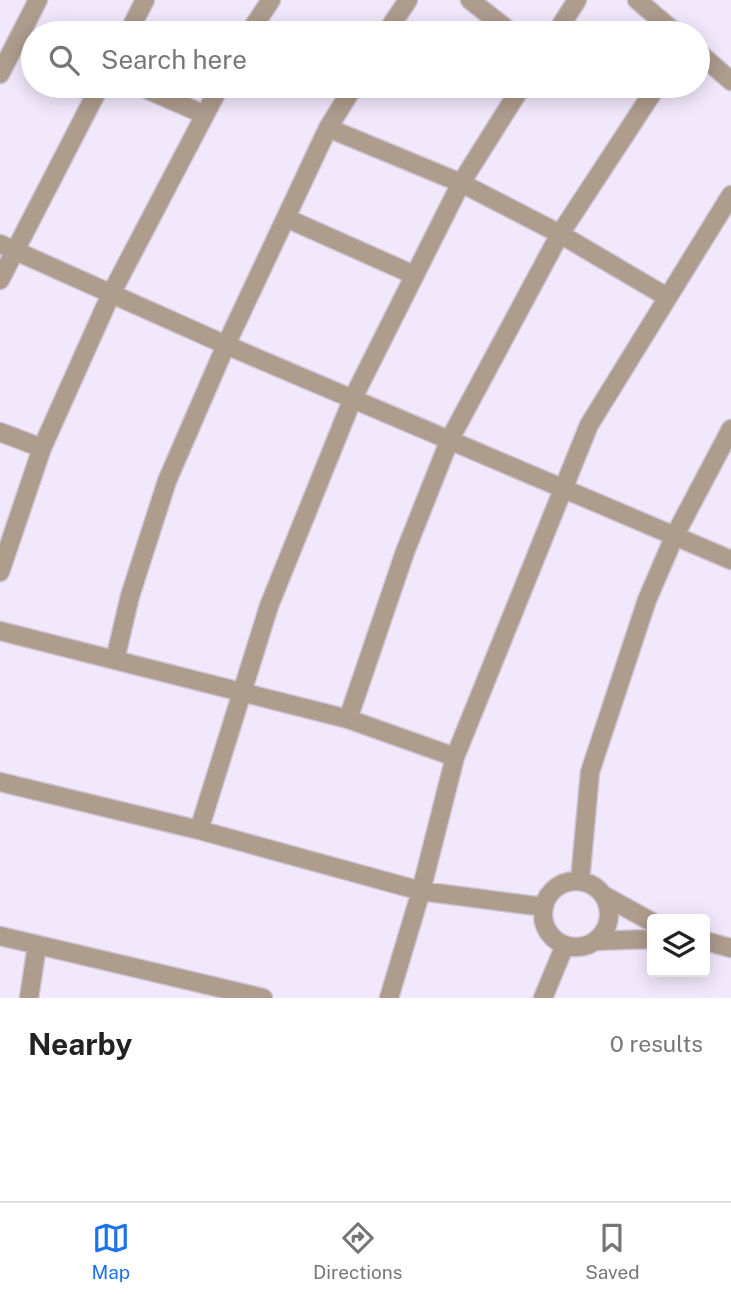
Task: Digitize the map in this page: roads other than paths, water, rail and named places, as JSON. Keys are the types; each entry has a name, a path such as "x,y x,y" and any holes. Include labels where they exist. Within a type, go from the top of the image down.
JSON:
{"street":[{"path":"32,21 38,0"},
{"path":"134,21 145,0"},
{"path":"257,21 271,0"},
{"path":"394,21 408,0"},
{"path":"470,0 497,21"},
{"path":"564,21 577,0"},
{"path":"637,0 662,21"},
{"path":"3,63 21,43"},
{"path":"710,63 731,81"},
{"path":"0,281 7,247 93,98"},
{"path":"167,98 204,114"},
{"path":"0,572 42,447 111,295 213,98"},
{"path":"115,660 130,596 167,481 226,345 328,128 345,98"},
{"path":"199,830 240,691 269,606 353,398 461,183 514,98"},
{"path":"348,719 405,552 450,439 560,234 649,98"},
{"path":"328,128 461,183 560,234 667,297"},
{"path":"389,998 421,891 455,757 589,425 731,195"},
{"path":"286,218 414,275"},
{"path":"7,247 226,345 731,560"},
{"path":"580,881 590,772 647,600 675,535 731,429"},
{"path":"0,432 42,447"},
{"path":"0,631 348,719 455,757"},
{"path":"0,782 199,830 421,891 544,907"},
{"path":"647,919 580,881 561,884 547,898 544,907 545,925 556,940 565,945 575,947 595,941 647,939"},
{"path":"595,941 604,932 609,920 603,895"},
{"path":"0,936 263,998"},
{"path":"710,942 731,948"},
{"path":"29,998 37,945"},
{"path":"543,998 565,945"}]}
